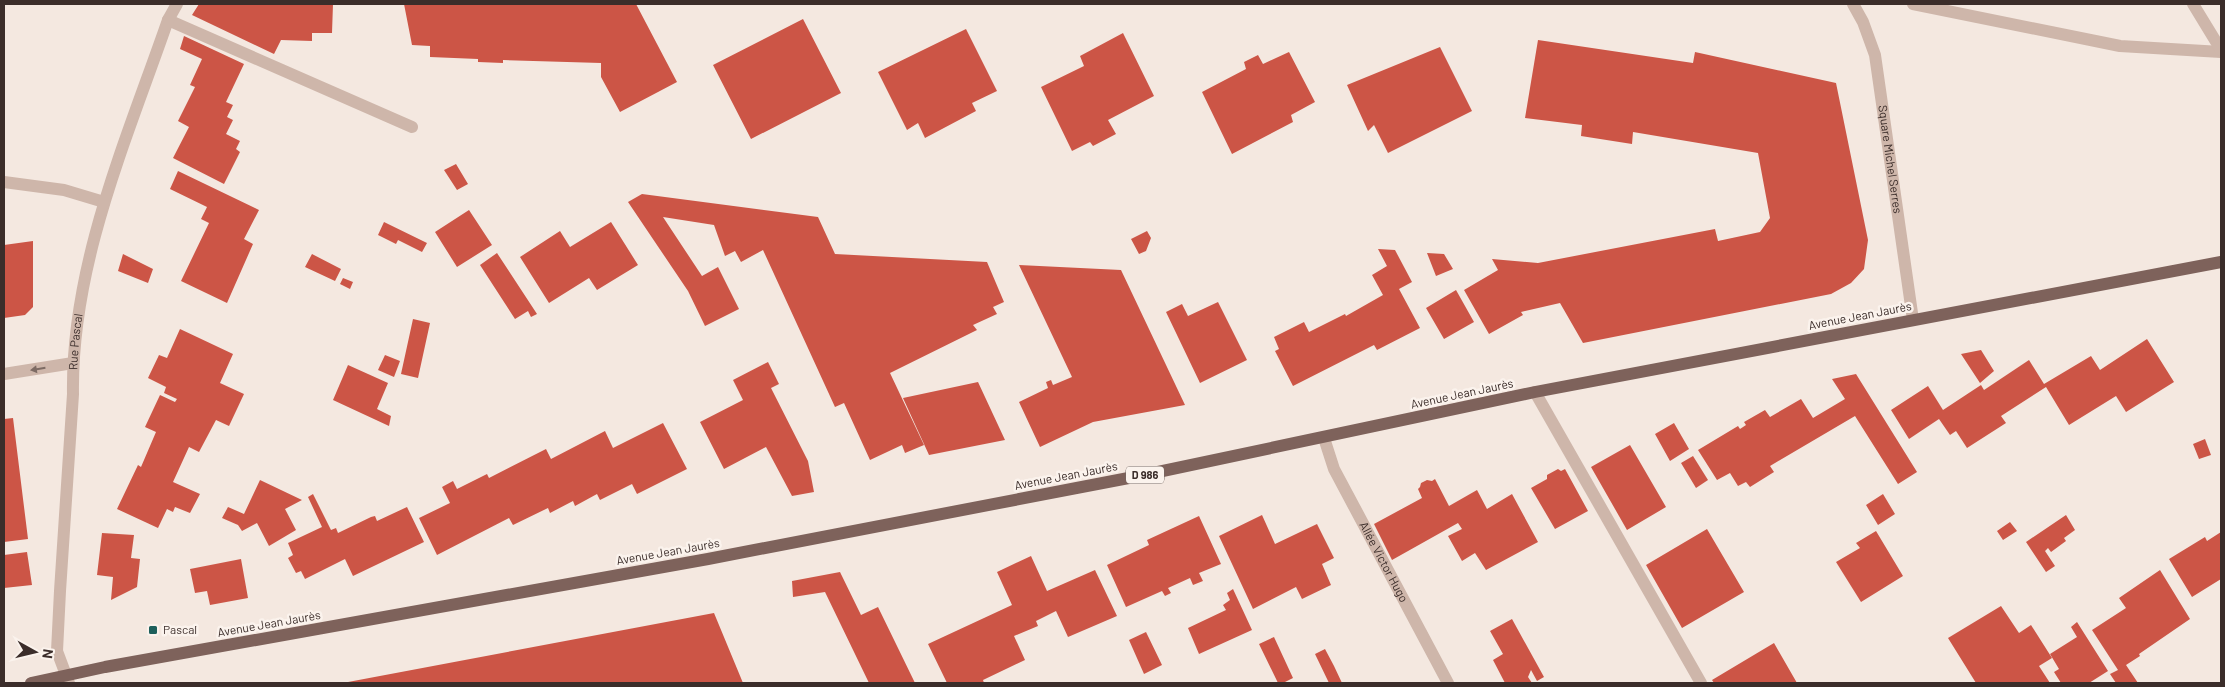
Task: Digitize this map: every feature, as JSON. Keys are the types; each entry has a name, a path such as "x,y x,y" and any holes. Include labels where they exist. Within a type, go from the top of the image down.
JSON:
{"main road":[{"name":"Avenue Jean Jaurès","path":"31,683 67,679 757,550 1139,476 1535,392 2221,262"}],"street":[{"name":"Rue Pascal","path":"67,679 58,651 60,591 73,394 73,363 83,288 104,202 168,20 177,4"},
{"name":"Square Michel Serres","path":"1853,4 1863,22 1875,55 1913,320"},
{"path":"1913,4 2120,46 2221,51"},
{"path":"2193,4 2221,51"},
{"path":"168,20 412,127"},
{"path":"4,182 64,190 104,202"},
{"path":"4,374 73,363"},
{"path":"1535,392 1701,683"},
{"name":"Allée Victor Hugo","path":"1324,438 1334,469 1448,683"}],"building":[{"path":"199,4 333,4 332,33 312,33 312,41 281,40 274,54 192,15"},
{"path":"404,4 636,4 677,82 620,112 601,77 601,63 503,60 503,63 478,62 478,59 430,57 430,46 412,45"},
{"path":"803,19 841,93 751,139 713,65"},
{"path":"966,29 997,91 972,103 976,111 925,138 918,123 907,130 878,72"},
{"path":"1123,33 1154,96 1108,120 1116,134 1093,146 1090,142 1072,151 1041,87 1084,66 1080,56"},
{"path":"184,36 244,64 226,102 233,105 227,117 233,120 226,134 240,141 236,149 240,152 224,184 173,158 189,127 178,121 195,87 190,85 202,59 180,49"},
{"path":"1538,40 1693,63 1695,52 1836,83 1868,240 1864,269 1851,283 1831,294 1583,343 1560,303 1521,312 1523,315 1489,334 1464,290 1498,270 1492,259 1538,263 1715,229 1718,241 1760,232 1770,218 1758,153 1633,132 1632,144 1581,136 1582,125 1525,118"},
{"path":"1440,47 1472,111 1388,153 1374,125 1368,131 1347,85"},
{"path":"1289,52 1315,102 1291,115 1293,122 1232,154 1202,92 1246,69 1244,62 1258,55 1263,64"},
{"path":"456,164 468,184 457,190 444,170"},
{"path":"178,171 259,210 244,239 253,244 227,303 181,281 209,223 201,219 207,207 170,189"},
{"path":"642,194 818,217 835,254 987,262 1004,302 993,307 997,314 973,325 977,330 890,373 924,445 905,453 902,445 870,460 844,403 835,407 763,250 741,262 735,251 725,256 714,225 663,217 702,276 718,267 739,309 705,326 688,291 628,202"},
{"path":"469,210 492,245 457,267 435,232"},
{"path":"384,222 427,243 422,252 398,240 396,244 378,235"},
{"path":"611,222 638,265 597,290 589,278 549,303 520,257 560,231 570,247"},
{"path":"1147,231 1151,238 1146,251 1139,254 1131,239"},
{"path":"33,241 33,307 25,315 4,318 4,245"},
{"path":"1378,249 1395,250 1412,282 1399,289 1420,328 1377,350 1374,345 1293,386 1275,351 1279,349 1274,337 1304,322 1309,332 1345,314 1346,316 1383,295 1372,275 1387,266"},
{"path":"497,253 537,314 531,317 528,311 515,319 480,265"},
{"path":"1427,253 1444,254 1453,269 1436,276"},
{"path":"123,254 153,269 148,283 118,271"},
{"path":"312,254 341,269 335,281 305,267"},
{"path":"1019,265 1121,270 1185,405 1093,422 1040,447 1019,402 1048,388 1046,382 1051,380 1053,385 1072,377"},
{"path":"343,278 353,282 350,289 340,284"},
{"path":"1456,290 1474,322 1444,339 1426,308"},
{"path":"1218,302 1247,360 1200,383 1166,312 1182,304 1188,316"},
{"path":"413,319 430,323 418,378 401,374"},
{"path":"180,329 233,354 220,383 244,394 229,426 216,420 199,452 189,447 173,482 200,494 190,513 175,507 173,512 167,509 158,528 117,509 138,465 141,467 156,432 145,427 160,395 175,402 177,399 164,393 166,387 148,378 159,355 167,358"},
{"path":"2147,339 2174,382 2126,412 2116,396 2069,425 2046,387 2001,416 2006,423 1967,448 1956,431 1950,435 1939,419 1909,439 1891,410 1928,386 1943,410 1981,385 1984,390 2029,360 2044,384 2091,356 2100,370"},
{"path":"1981,350 1994,371 1980,383 1961,354"},
{"path":"385,355 400,361 394,377 378,370"},
{"path":"768,362 779,384 771,388 808,461 814,492 792,496 766,447 724,469 700,422 743,400 733,380"},
{"path":"348,365 388,383 377,409 391,416 389,426 333,400"},
{"path":"1856,374 1917,472 1898,484 1855,416 1770,466 1774,472 1750,487 1746,482 1738,486 1730,473 1717,480 1698,450 1738,426 1740,429 1746,425 1744,422 1765,410 1770,417 1801,399 1813,418 1845,399 1832,379"},
{"path":"978,382 1005,440 929,455 903,398"},
{"path":"13,418 28,539 4,542 4,419"},
{"path":"663,423 687,469 637,494 632,484 600,500 597,494 575,506 573,501 550,513 548,508 513,525 509,518 437,555 419,518 450,503 442,487 453,481 457,489 487,474 489,478 546,449 551,459 605,431 613,448"},
{"path":"1674,423 1689,449 1670,461 1655,434"},
{"path":"2205,439 2211,455 2199,459 2193,444"},
{"path":"1630,445 1666,507 1627,530 1591,467"},
{"path":"1693,456 1708,480 1696,488 1681,463"},
{"path":"1558,469 1561,471 1565,469 1588,511 1555,529 1531,488 1547,479 1547,475"},
{"path":"1435,479 1449,506 1477,490 1487,509 1512,494 1538,542 1486,570 1475,553 1462,561 1448,536 1462,529 1458,523 1392,560 1374,524 1422,498 1418,489 1421,483"},
{"path":"260,480 302,500 285,509 296,530 269,546 257,523 242,531 238,525 222,518 228,507 244,514"},
{"path":"313,494 331,530 336,528 338,533 371,517 375,516 377,521 407,507 424,542 353,576 345,559 305,579 301,571 296,573 288,558 293,555 288,543 322,527 308,497"},
{"path":"1883,494 1895,514 1878,525 1866,505"},
{"path":"1262,515 1275,544 1317,524 1334,558 1322,564 1331,585 1302,599 1296,587 1253,609 1219,536"},
{"path":"2066,515 2075,530 2064,538 2066,541 2051,552 2048,548 2045,551 2055,566 2046,572 2026,542"},
{"path":"1199,516 1221,564 1199,573 1203,581 1193,585 1190,578 1168,588 1171,593 1165,596 1162,591 1126,607 1107,565 1149,545 1147,540"},
{"path":"2010,522 2017,531 2003,540 1997,531"},
{"path":"1707,529 1744,592 1682,628 1646,565"},
{"path":"1876,531 1903,576 1861,602 1836,562 1860,548 1856,543"},
{"path":"2221,532 2221,579 2192,597 2169,559 2205,537 2207,541"},
{"path":"102,533 134,535 131,558 140,559 137,587 111,600 113,577 97,575"},
{"path":"27,552 32,585 4,588 4,555"},
{"path":"1031,556 1047,591 1095,570 1117,616 1068,637 1056,611 1036,621 1038,626 1014,636 1025,660 983,680 984,683 947,683 928,644 1012,605 997,572"},
{"path":"241,559 248,598 210,605 207,591 195,593 190,569"},
{"path":"2160,570 2190,619 2126,665 2138,683 2116,683 2110,674 2118,670 2092,630 2126,608 2119,598"},
{"path":"840,572 861,615 878,607 915,683 869,683 825,592 793,597 792,581"},
{"path":"1233,589 1252,630 1199,654 1188,628 1226,610 1223,605 1230,600 1227,593"},
{"path":"2001,606 2019,633 2031,625 2052,658 2039,666 2050,683 1976,683 1948,638"},
{"path":"714,613 743,683 348,683 348,682"},
{"path":"1512,619 1544,677 1537,681 1531,670 1528,677 1532,683 1505,683 1493,660 1503,654 1490,631"},
{"path":"2077,622 2108,671 2089,683 2061,683 2054,672 2059,669 2050,654 2077,637 2071,627"},
{"path":"1146,632 1162,665 1144,674 1129,640"},
{"path":"1274,637 1293,678 1283,683 1278,683 1259,644"},
{"path":"1774,643 1797,683 1714,683 1712,680"},
{"path":"1325,649 1342,683 1329,683 1315,654"}],"place":[{"name":"Pascal","path":"153,630"}]}
